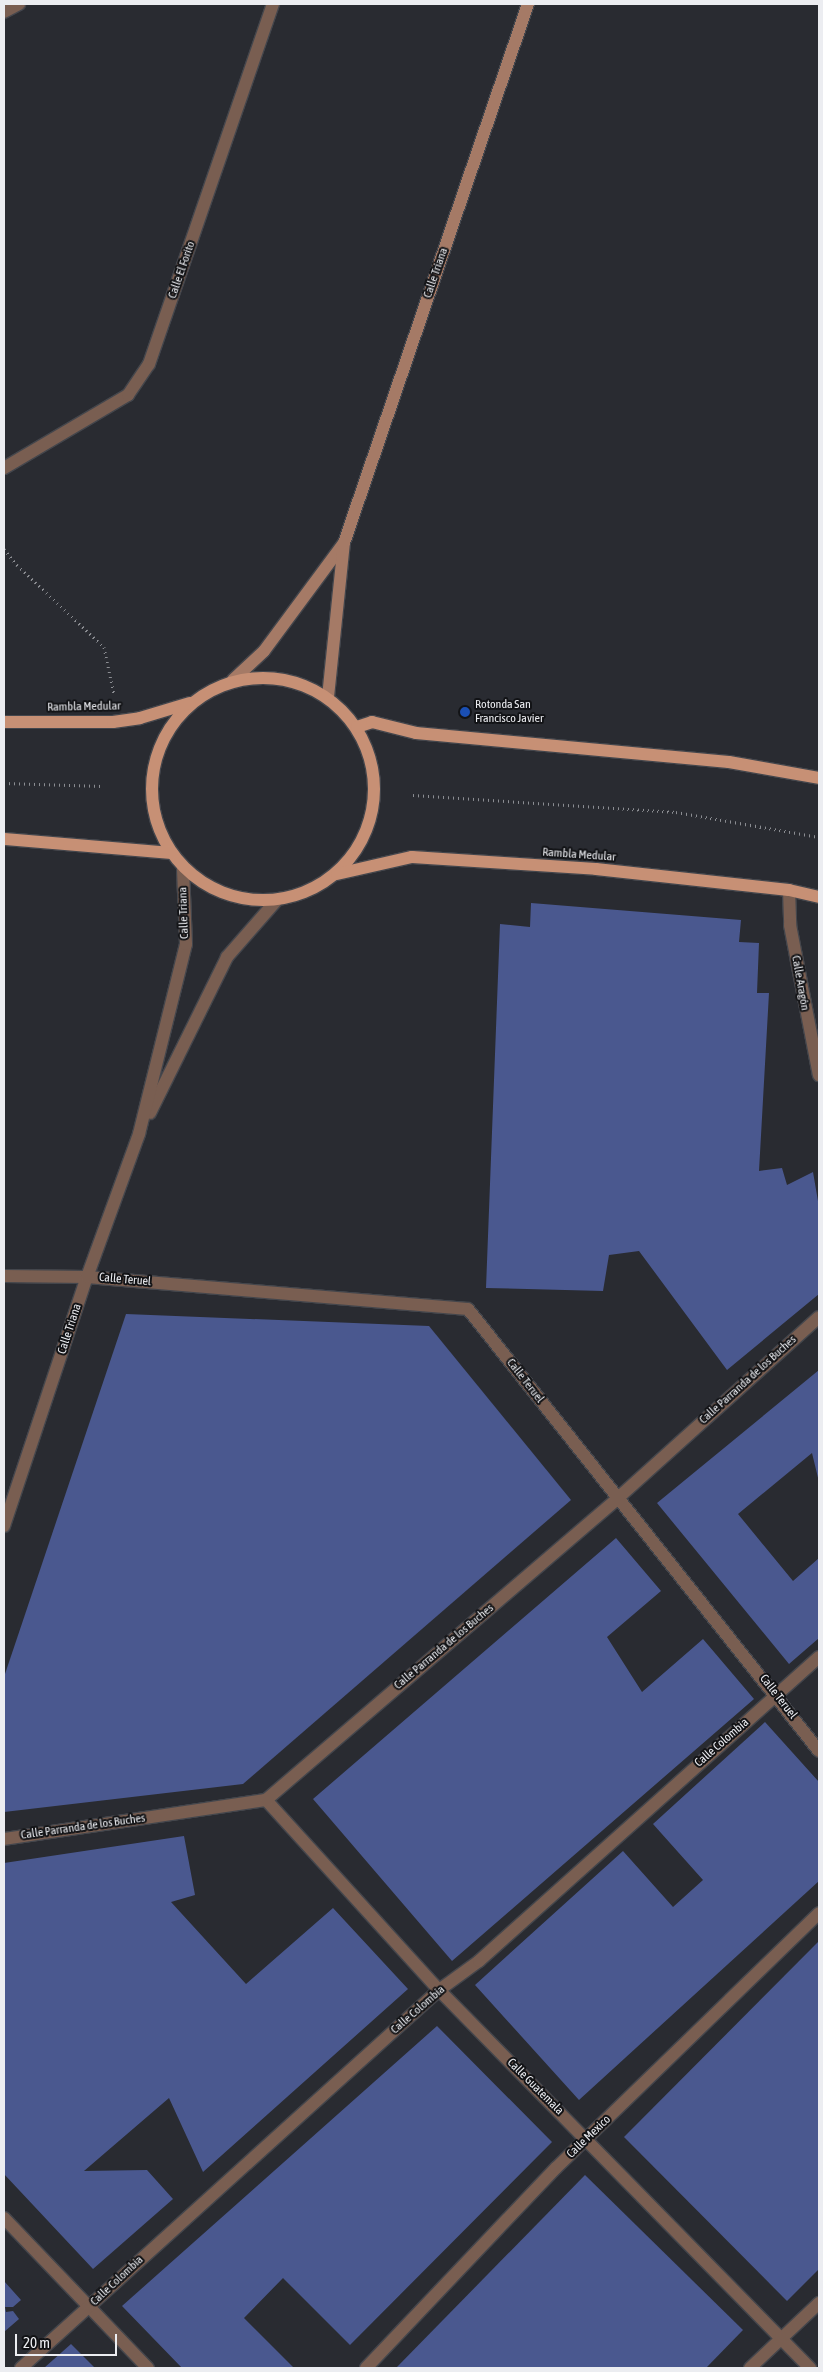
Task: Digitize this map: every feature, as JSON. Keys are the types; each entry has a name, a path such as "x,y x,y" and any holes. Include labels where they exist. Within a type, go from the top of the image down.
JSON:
{"main road":[{"name":"Calle Triana","path":"328,697 344,543 528,4"},
{"name":"Calle Triana","path":"233,680 264,650 344,543"},
{"path":"278,677 304,684 328,697 357,727 373,764 374,804 362,842 337,874 308,892 276,901 242,899 210,888 183,868 171,853 156,822 151,788 157,754 172,723 192,702 233,680 278,677"},
{"name":"Rambla Medular","path":"4,722 113,722 140,718 192,702"},
{"path":"357,727 372,722 416,733 729,762 819,778"},
{"path":"4,839 171,853"},
{"name":"Rambla Medular","path":"337,874 412,858 596,869 789,890 819,897"}],"street":[{"path":"4,12 19,4"},
{"name":"Calle El Forito","path":"4,468 128,395 149,364 273,4"},
{"name":"Calle Triana","path":"140,1134 186,944 183,868"},
{"name":"Calle Aragón","path":"789,890 790,925 819,1075"},
{"name":"Calle Triana","path":"4,1526 87,1277 140,1134 227,958 276,901"},
{"name":"Calle Teruel","path":"4,1276 87,1277 468,1309 778,1696 819,1751"},
{"name":"Calle Parranda de los Buches","path":"4,1839 266,1800 618,1498 819,1317"},
{"name":"Calle Colombia","path":"21,2368 439,1990 479,1961 778,1696 819,1657"},
{"name":"Calle Guatemala","path":"266,1800 439,1990 587,2138 810,2368"},
{"name":"Calle Mexico","path":"366,2368 587,2138 819,1913"},
{"path":"4,2218 148,2368"},
{"path":"750,2368 819,2303"}],"path":[{"path":"4,548 17,565 104,647 114,694"},
{"path":"4,783 103,786"},
{"path":"413,795 676,812 819,837"}],"building":[{"path":"531,903 741,920 739,942 759,943 757,993 769,993 759,1171 782,1168 787,1185 813,1172 819,1207 819,1294 727,1370 639,1251 609,1255 603,1291 486,1288 500,924 530,927"},
{"path":"126,1314 429,1326 571,1500 243,1784 4,1812 4,1677"},
{"path":"819,1370 819,1482 812,1453 738,1514 793,1581 819,1558 819,1638 789,1664 657,1503"},
{"path":"616,1538 661,1591 607,1637 642,1692 703,1639 754,1699 452,1961 313,1799"},
{"path":"765,1722 819,1782 819,1881 579,2100 475,1985 623,1851 673,1907 703,1880 653,1824"},
{"path":"184,1836 195,1895 171,1902 246,1984 333,1908 408,1989 203,2172 169,2098 84,2171 147,2170 173,2199 93,2269 4,2174 4,1863"},
{"path":"819,1941 819,2269 787,2301 624,2137"},
{"path":"437,2026 552,2142 350,2345 283,2278 244,2318 294,2368 182,2368 122,2306"},
{"path":"585,2175 743,2330 706,2368 396,2368"},
{"path":"4,2281 21,2300 13,2307 5,2307 6,2312 13,2311 19,2319 4,2332"},
{"path":"71,2344 95,2368 44,2368"}],"place":[{"name":"Rotonda San Francisco Javier","path":"465,712"}]}
